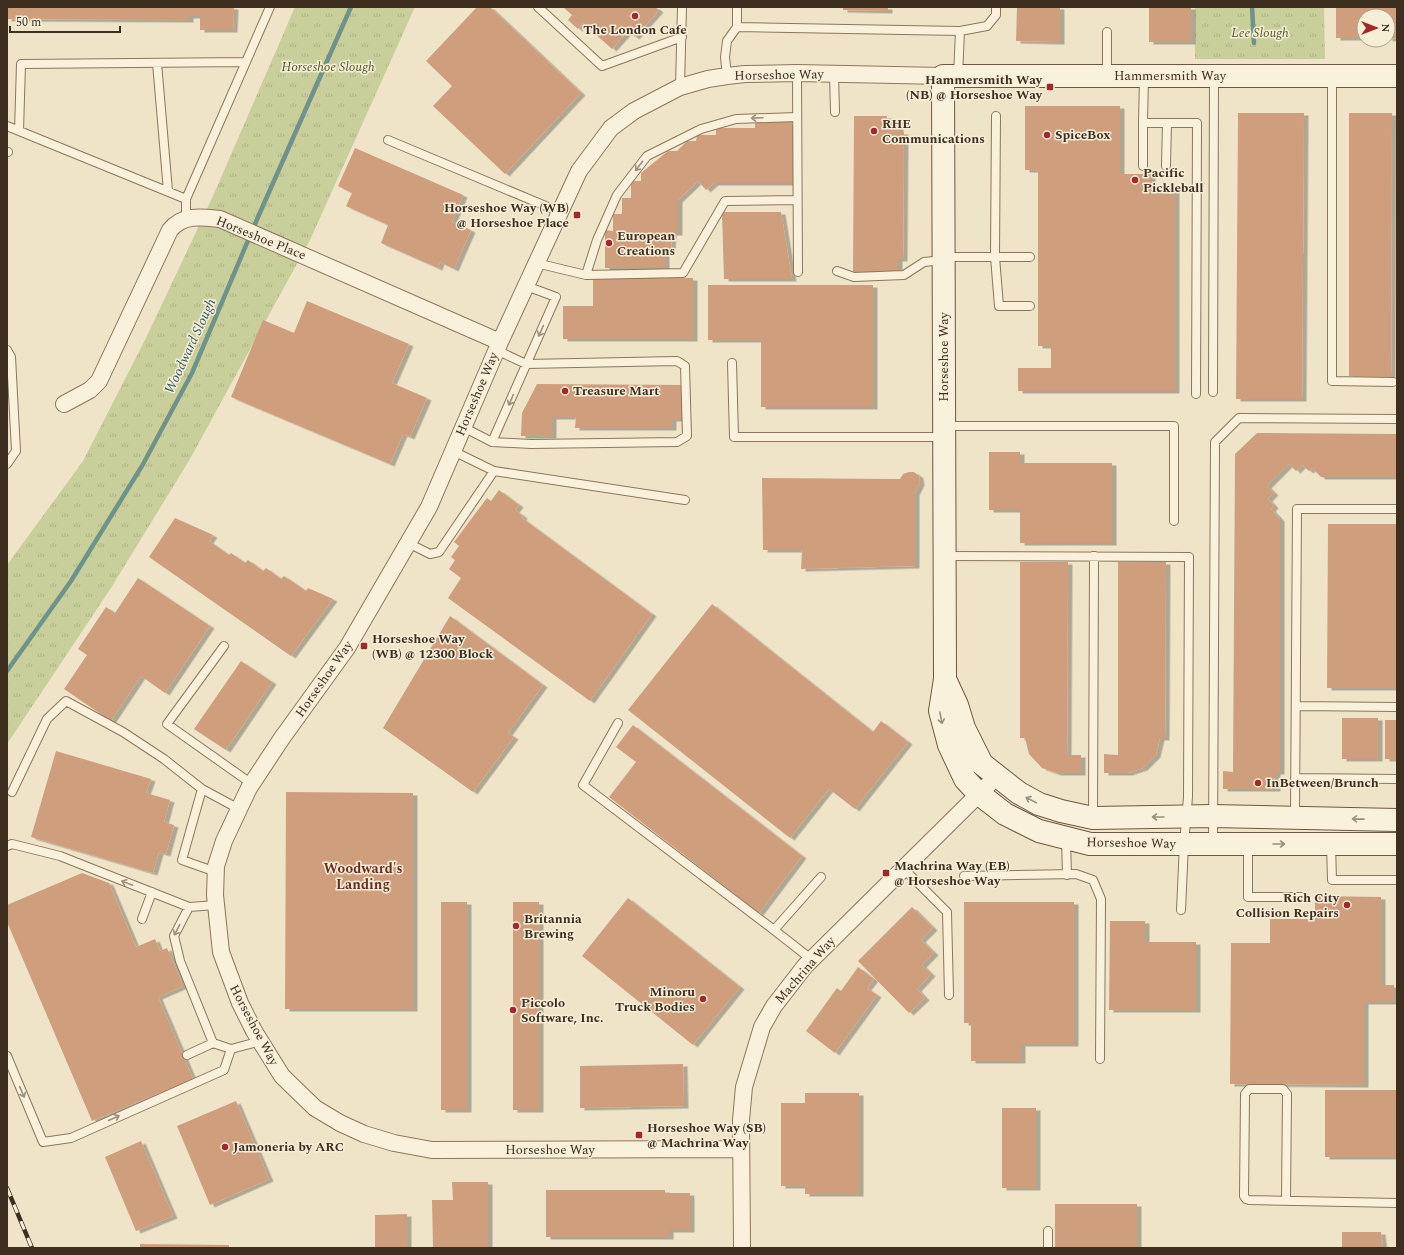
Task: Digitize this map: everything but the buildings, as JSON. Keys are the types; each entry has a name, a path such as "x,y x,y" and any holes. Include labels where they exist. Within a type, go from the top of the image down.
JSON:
{"street":[{"name":"Horseshoe Way","path":"741,1149 432,1150 394,1143 340,1123 315,1108 282,1076 261,1041 240,1002 221,952 216,905 216,872 224,841 239,809 252,784 314,693 347,648 429,507 498,346 579,171 611,128 634,111 680,87 708,79 745,74 796,73 950,76 944,259 945,679 940,711 949,745 965,779 978,793 1005,814 1039,832 1090,844 1397,844"},
{"name":"Hammersmith Way","path":"950,76 1397,76"},
{"name":"Horseshoe Place","path":"64,404 90,390 100,381 170,230 180,221 200,216 220,219 278,244 498,346"},
{"name":"Horseshoe Way","path":"945,679 957,705 964,728 973,749 982,764 996,777 1019,793 1039,804 1093,818 1213,816 1397,820"},
{"name":"Machrina Way","path":"742,1248 741,1120 744,1087 762,1027 788,986 812,959 978,793 996,777"}],"lane":[{"path":"186,219 186,199 270,7"},
{"path":"538,7 602,66 682,37"},
{"path":"680,87 682,7"},
{"path":"728,76 726,57 727,41 737,27 737,7"},
{"path":"737,27 960,31 987,26 996,15 996,7"},
{"path":"950,76 960,31"},
{"path":"1107,32 1107,76"},
{"path":"19,131 21,64 246,62"},
{"path":"157,63 168,191"},
{"path":"796,73 796,200 798,272"},
{"path":"834,74 835,112"},
{"path":"1332,75 1332,381 1393,382"},
{"path":"1143,166 1144,76"},
{"path":"1213,392 1214,76"},
{"path":"996,116 995,257 999,306 1030,306"},
{"path":"586,275 597,240 617,195 647,156 701,129 736,119 796,117"},
{"path":"1143,123 1197,123 1196,394"},
{"path":"1166,166 1167,123"},
{"path":"7,126 186,199"},
{"path":"388,140 560,212"},
{"path":"536,263 586,275 683,273 724,201 796,200"},
{"path":"837,271 854,277 904,276 924,262 944,259 1030,257"},
{"path":"492,442 556,297 526,286"},
{"path":"463,427 492,442 530,444 677,442 686,436 685,366 678,362 526,364 498,346"},
{"path":"7,350 10,357 16,451 7,464"},
{"path":"732,363 734,437 1174,426 1174,521"},
{"path":"1213,844 1215,442 1239,418 1397,419"},
{"path":"453,450 494,471 685,500"},
{"path":"408,543 430,554 439,552 494,471"},
{"path":"1295,818 1297,509 1397,510"},
{"path":"944,556 1189,557 1188,797 1181,910"},
{"path":"1093,818 1094,556"},
{"path":"224,646 167,724 252,784"},
{"path":"12,792 47,719 66,701 124,732 164,759 202,789 239,809"},
{"path":"1296,706 1397,707"},
{"path":"618,724 583,785 812,959"},
{"path":"1295,778 1397,779"},
{"path":"202,789 182,860 216,872"},
{"path":"1066,839 1067,875"},
{"path":"7,846 12,844 60,856 189,907 216,905"},
{"path":"1248,844 1248,897 1304,897"},
{"path":"1331,844 1332,880 1397,880"},
{"path":"903,868 947,912 949,995"},
{"path":"964,876 1076,874 1093,880 1102,899 1100,1059"},
{"path":"774,930 821,877"},
{"path":"142,919 152,892"},
{"path":"189,907 174,936 180,961 213,1043"},
{"path":"187,1055 213,1043 232,1049 261,1041"},
{"path":"7,1056 43,1142 71,1138 224,1070 232,1049"},
{"path":"1286,1201 1287,1094 1283,1090 1249,1090 1246,1094 1244,1196 1246,1199 1286,1201 1397,1203"},
{"path":"1048,1231 1048,1248"}],"green space":[{"name":"Horseshoe Slough","path":"295,7 415,7 310,240 190,459 111,588 7,744 7,565 83,461 146,338 213,196"},
{"name":"Lee Slough","path":"1195,7 1324,7 1325,59 1195,59"}],"waterway":[{"name":"Woodward Slough","path":"7,671 71,581 142,466 192,373 258,217 351,7"},
{"path":"1252,7 1254,43"}],"railway":[{"path":"7,1188 32,1248"}],"place":[{"name":"The London Cafe","path":"635,16"},
{"name":"Hammersmith Way (NB) @ Horseshoe Way","path":"1050,87"},
{"name":"RHE Communications","path":"874,131"},
{"name":"SpiceBox","path":"1047,135"},
{"name":"Pacific Pickleball","path":"1135,180"},
{"name":"Horseshoe Way (WB) @ Horseshoe Place","path":"577,215"},
{"name":"European Creations","path":"609,243"},
{"name":"Treasure Mart","path":"565,391"},
{"name":"Horseshoe Way (WB) @ 12300 Block","path":"364,646"},
{"name":"InBetween/Brunch","path":"1258,783"},
{"name":"Machrina Way (EB) @ Horseshoe Way","path":"886,873"},
{"name":"Rich City Collision Repairs","path":"1347,905"},
{"name":"Britannia Brewing","path":"516,926"},
{"name":"Minoru Truck Bodies","path":"703,999"},
{"name":"Piccolo Software, Inc.","path":"513,1010"},
{"name":"Horseshoe Way (SB) @ Machrina Way","path":"639,1135"},
{"name":"Jamoneria by ARC","path":"225,1147"}],"district":[{"name":"Woodward's Landing","path":"363,876"}]}
